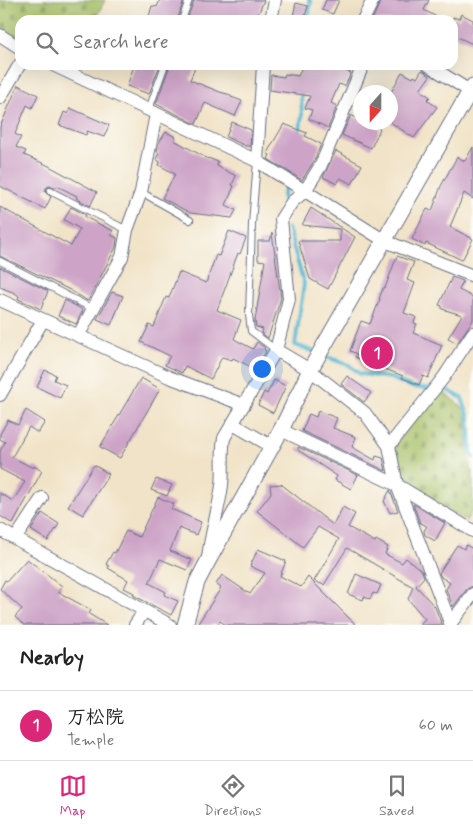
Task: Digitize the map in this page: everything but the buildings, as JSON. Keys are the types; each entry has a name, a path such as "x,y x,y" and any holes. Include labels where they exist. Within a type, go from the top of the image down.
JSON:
{"street":[{"path":"273,15 275,0"},
{"path":"365,15 373,0"},
{"path":"0,35 15,45"},
{"path":"0,98 16,70"},
{"path":"64,70 258,161 385,241 473,276"},
{"path":"258,161 263,70"},
{"path":"208,561 209,543 222,484 224,438 276,350 289,299 281,219 292,202 305,191 321,165 361,70"},
{"path":"185,625 197,582 281,430 310,370 472,90 437,70"},
{"path":"78,336 122,256 127,230 141,192 152,112"},
{"path":"0,300 170,377 244,405"},
{"path":"0,395 43,320"},
{"path":"389,446 444,377 473,333"},
{"path":"276,350 310,370 365,414 389,446 397,485 450,624"},
{"path":"233,424 271,446"},
{"path":"281,430 397,485 473,531"},
{"path":"16,538 42,498"},
{"path":"0,530 170,625"},
{"path":"450,624 473,594"},
{"path":"135,625 144,611"}],"lane":[{"path":"184,15 190,0"},
{"path":"152,112 164,70"},
{"path":"258,161 252,224 249,315 251,331 276,350"},
{"path":"50,191 127,230"},
{"path":"141,192 190,220"},
{"path":"0,261 93,309"}],"green space":[{"path":"0,0 105,0 98,15 15,15 15,38 0,27"},
{"path":"439,389 466,410 470,469 473,473 473,509 466,521 399,482 393,447"}],"waterway":[{"path":"309,0 311,1 309,15"},
{"path":"299,134 302,116 301,91"},
{"path":"284,207 283,195 291,167"},
{"path":"288,228 304,284 295,345 315,352"},
{"path":"324,356 349,365 360,374 390,378 412,387 432,389"},
{"path":"439,389 445,389 462,398 469,418 471,453 473,457"}],"place":[{"name":"万松院","path":"377,353"}]}
